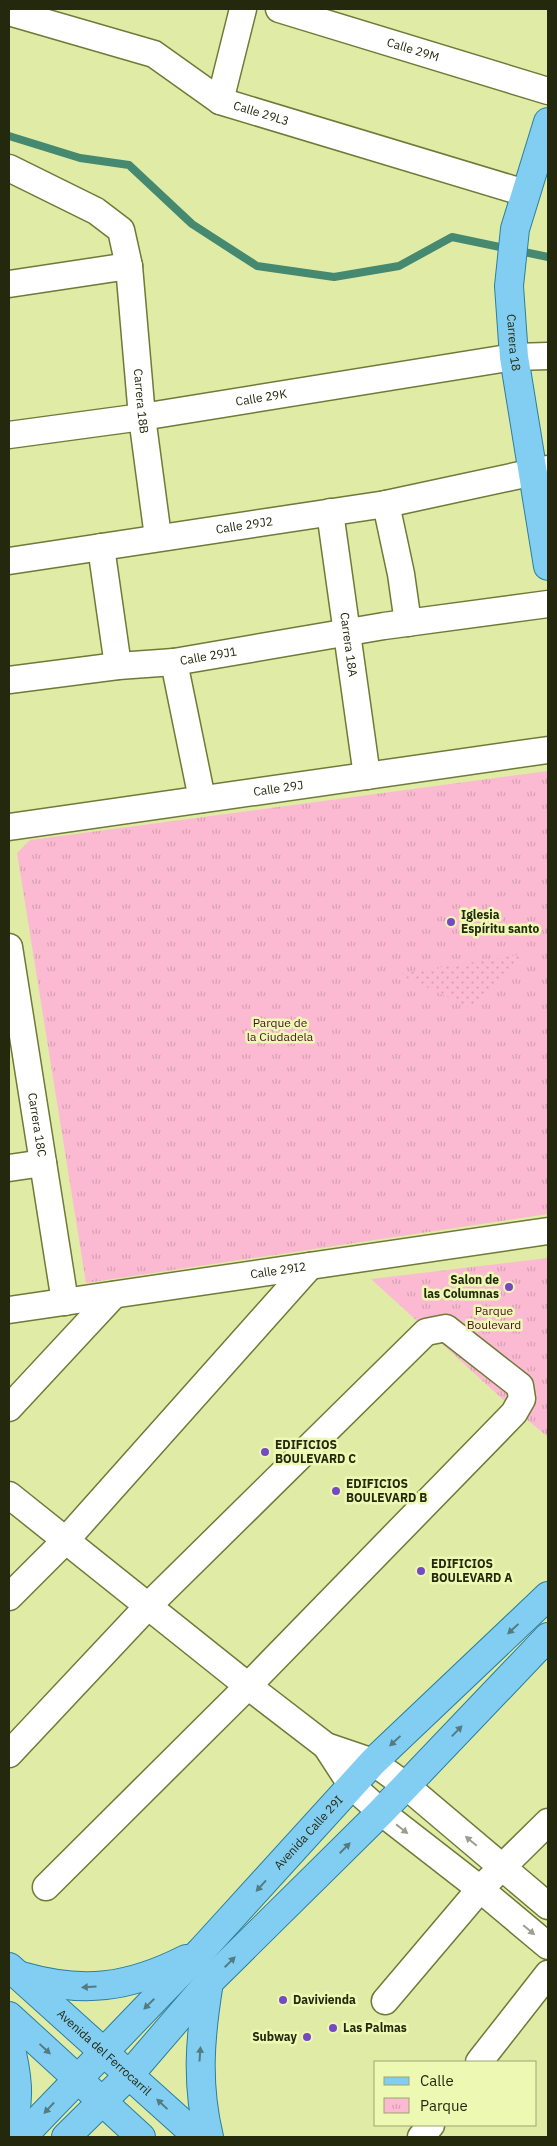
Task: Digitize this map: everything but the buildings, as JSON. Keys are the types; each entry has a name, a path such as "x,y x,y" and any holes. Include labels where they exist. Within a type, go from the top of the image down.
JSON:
{"main road":[{"name":"Carrera 18","path":"548,122 515,229 509,286 514,357 541,471 548,566"},
{"name":"Avenida Calle 29I","path":"22,2137 76,2078 201,1952 373,1762 548,1596"},
{"path":"66,2137 101,2100 130,2074 209,1982 380,1812 548,1637"},
{"path":"12,1971 50,1984 73,1987 117,1985 165,1970 201,1952"},
{"name":"Avenida del Ferrocarril","path":"12,1971 130,2074 198,2137"},
{"path":"209,1982 199,2061 200,2088 209,2137"},
{"path":"9,2016 141,2137"},
{"path":"9,2040 16,2067 18,2097 9,2131"}],"street":[{"path":"220,101 243,9"},
{"name":"Calle 29M","path":"279,9 548,90"},
{"name":"Calle 29L3","path":"9,12 154,54 220,101 525,193"},
{"name":"Carrera 18B","path":"9,168 96,211 121,230 129,266 142,418 158,537"},
{"path":"9,284 129,266"},
{"path":"514,357 548,356"},
{"name":"Calle 29K","path":"9,435 142,418 514,357"},
{"name":"Calle 29J2","path":"9,560 386,504 541,471"},
{"path":"386,504 401,574 408,623"},
{"name":"Carrera 18A","path":"330,512 367,776"},
{"path":"101,547 118,666"},
{"name":"Calle 29J1","path":"9,680 118,666 174,662 348,631 548,604"},
{"path":"174,662 202,799"},
{"name":"Calle 29J","path":"9,827 548,750"},
{"name":"Carrera 18C","path":"9,947 19,1074 43,1163 65,1302"},
{"path":"9,1168 43,1163"},
{"name":"Calle 29I2","path":"9,1310 548,1231"},
{"path":"9,1597 65,1541 310,1266"},
{"path":"9,1408 114,1295"},
{"path":"9,1754 148,1606 426,1332 446,1328 520,1386 522,1399 514,1413 248,1686 46,1887"},
{"path":"9,1495 326,1746 373,1762 405,1785 548,1906"},
{"path":"326,1746 352,1786 380,1812 480,1889 548,1946"},
{"path":"385,2001 480,1889 501,1866 548,1822"},
{"path":"480,2061 548,1974"},
{"path":"421,2137 430,2126"}],"green space":[{"name":"Parque de la Ciudadela","path":"548,771 548,1214 86,1283 17,853 30,840"},
{"path":"524,954 471,1008 398,974"},
{"name":"Parque Boulevard","path":"548,1258 548,1437 509,1405 371,1279"}],"waterway":[{"path":"9,136 80,158 129,165 192,224 257,266 334,277 399,266 452,237 548,257"}],"place":[{"name":"Iglesia Espíritu santo","path":"451,922"},
{"name":"Salon de las Columnas","path":"509,1287"},
{"name":"EDIFICIOS BOULEVARD C","path":"265,1452"},
{"name":"EDIFICIOS BOULEVARD B","path":"336,1491"},
{"name":"EDIFICIOS BOULEVARD A","path":"421,1571"},
{"name":"Davivienda","path":"283,2000"},
{"name":"Las Palmas","path":"333,2028"},
{"name":"Subway","path":"307,2037"}]}
